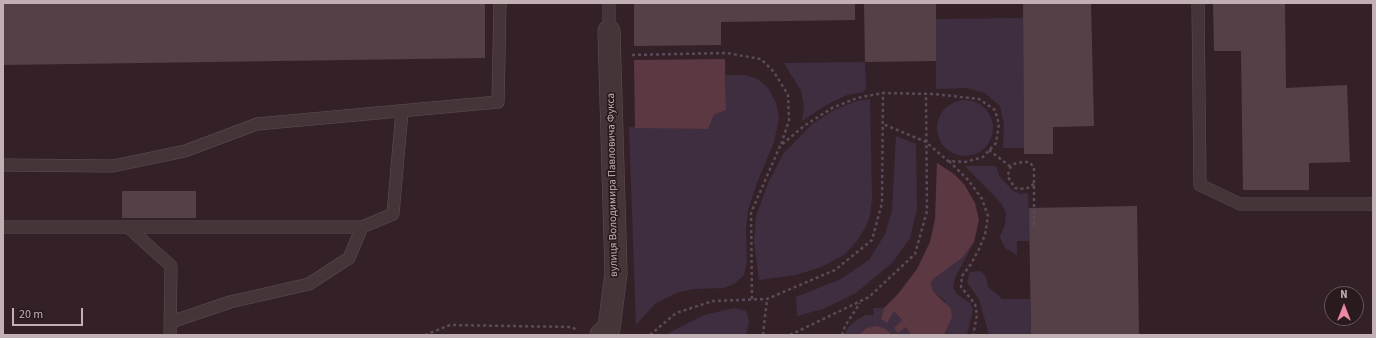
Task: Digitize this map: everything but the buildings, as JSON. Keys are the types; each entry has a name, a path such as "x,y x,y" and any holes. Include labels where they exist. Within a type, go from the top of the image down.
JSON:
{"street":[{"name":"вулиця Володимира Павловича Фукса","path":"601,335 608,328 616,273 609,31"}],"lane":[{"path":"3,165 113,166 185,152 257,124 498,102 500,3"},
{"path":"609,3 609,31"},
{"path":"1198,3 1200,185 1240,204 1373,204"},
{"path":"3,227 362,227 393,214 402,111"},
{"path":"171,322 230,302 309,284 349,258 362,227"},
{"path":"129,228 171,266 170,335"}],"path":[{"path":"610,56 726,53 761,59 774,72 788,95 789,120 780,146 751,213 752,299"},
{"path":"780,146 804,126 832,108 857,98 883,93 926,94 979,99 994,110 999,124 996,143 983,157 965,162 948,161"},
{"path":"650,335 676,313 713,301 767,299 835,270 872,240 882,203 883,93"},
{"path":"790,335 870,297 915,254 927,211 926,94"},
{"path":"883,124 926,142 969,181 982,199 988,216 985,235 972,264 962,276 961,287 976,304 977,316 973,335"},
{"path":"989,150 1011,167"},
{"path":"1034,184 1026,189 1016,188 1008,177 1011,167 1019,162 1029,162 1034,167 1034,184 1034,225"},
{"path":"763,335 767,299"},
{"path":"842,335 845,326 860,302"},
{"path":"424,335 450,325 572,327 583,335"}],"shaded area":[{"path":"1023,18 1024,148 1003,148 1004,124 1000,106 985,93 966,88 936,89 936,19"},
{"path":"725,59 726,110 714,115 708,129 635,128 634,60"},
{"path":"865,62 866,89 863,92 847,95 826,105 802,121 804,107 801,91 784,63"},
{"path":"726,75 745,75 758,79 768,88 776,103 779,118 774,142 757,183 748,210 746,230 747,262 744,275 734,284 724,288 693,289 676,293 655,304 636,325 629,127 708,129 714,115 726,110"},
{"path":"870,99 872,199 870,216 865,228 857,241 844,255 821,267 796,275 759,280 754,242 756,216 768,183 783,154 812,124 832,111 856,101"},
{"path":"959,100 971,100 985,108 993,122 991,139 985,148 971,156 959,156 949,151 942,144 937,134 937,122 942,112 949,105"},
{"path":"896,136 916,144 917,209 910,238 893,262 856,293 823,309 797,316 796,297 841,279 869,260 885,234 892,211"},
{"path":"937,163 954,174 964,184 975,203 979,220 974,242 962,258 933,279 931,285 934,292 951,309 952,317 944,335 911,335 906,327 898,333 894,328 902,320 894,311 887,323 881,319 884,308 898,294 917,269 930,242 935,219"},
{"path":"965,166 996,166 1000,177 1013,191 1020,194 1028,193 1030,241 1017,241 1017,255 1005,248 1000,237 1005,224 1006,213 1002,204"},
{"path":"974,242 955,278 953,287 957,294 970,303 973,310 968,331 966,335 944,335 947,330 945,301 934,292 931,285 933,279 962,258"},
{"path":"981,271 986,277 988,287 1002,299 1030,299 1031,335 989,335 979,299 967,282 970,272"},
{"path":"734,308 746,311 749,321 746,335 665,335 704,315"},
{"path":"873,308 884,308 881,319 894,311 902,320 894,329 907,327 911,335 892,335 886,329 860,333 858,335 844,335 849,326 858,319 866,315 874,315"},
{"path":"877,326 886,329 892,335 858,335 867,328"}]}
